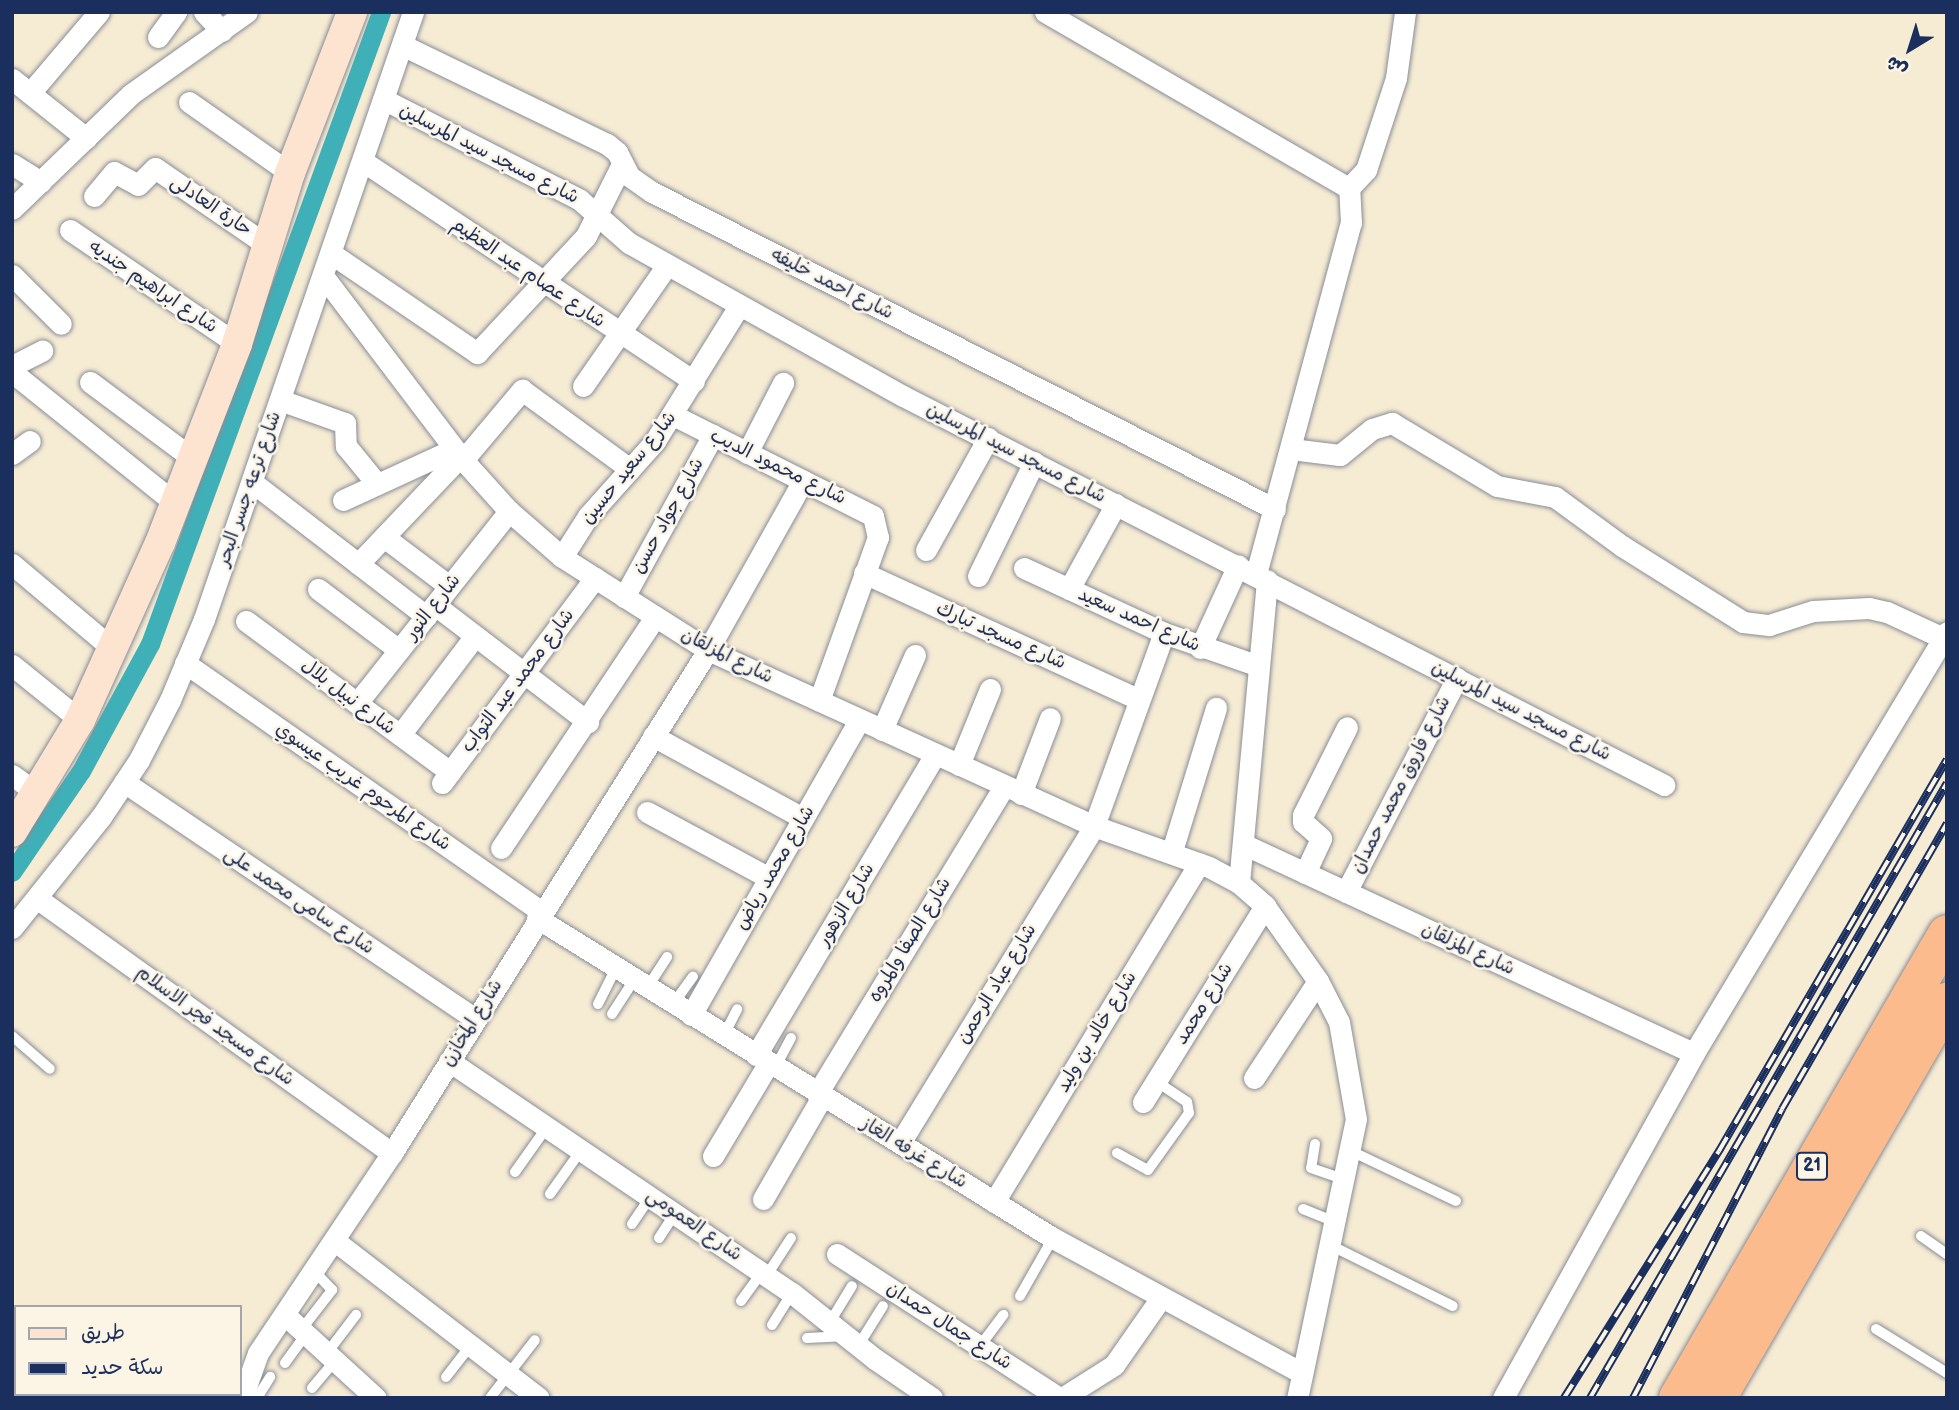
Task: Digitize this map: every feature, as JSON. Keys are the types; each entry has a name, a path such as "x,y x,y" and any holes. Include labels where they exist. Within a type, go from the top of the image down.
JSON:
{"highway":[{"name":"21","path":"1678,1398 1947,934"},
{"name":"21","path":"1717,1398 1947,1002"}],"street":[{"path":"30,93 99,12"},
{"path":"158,37 176,12"},
{"path":"204,12 222,31"},
{"path":"12,209 146,82 247,12"},
{"path":"12,832 38,794 80,720 114,650 175,503 237,344 290,173 352,12"},
{"name":"شارع ترعه جسر البحر","path":"12,928 38,899 124,782 185,663 281,400 413,12"},
{"path":"1045,12 1349,188"},
{"path":"1200,648 1254,573 1275,509 1351,223 1349,188 1366,170 1396,78 1405,12"},
{"name":"شارع احمد خليفه","path":"402,45 607,144 629,176 652,192 1275,509"},
{"path":"12,79 86,138"},
{"name":"شارع مسجد سيد المرسلين","path":"383,100 580,200 599,214 617,234 738,306 1034,463 1254,573 1664,785"},
{"path":"189,102 290,173"},
{"name":"شارع عصام عبد العظيم","path":"364,162 694,382"},
{"path":"12,164 41,182"},
{"path":"332,254 464,348 477,353 484,349 542,282 566,261 599,214 622,164"},
{"name":"حارة العادلى","path":"94,196 114,172 138,185 155,168 267,245"},
{"name":"شارع ابراهيم جنديه","path":"69,230 237,344"},
{"path":"583,386 621,335 667,265"},
{"path":"12,275 61,324"},
{"name":"شارع المزلقان","path":"324,276 459,455 509,511 562,557 708,650 1094,826 1172,851 1199,863 1239,883 1265,906 1318,981 1339,1022 1347,1054 1356,1119 1353,1152 1300,1372 1297,1398"},
{"name":"شارع سعيد حسين","path":"562,557 588,516 673,415 738,306"},
{"path":"12,366 41,351"},
{"path":"12,372 175,503"},
{"path":"90,382 192,458"},
{"path":"747,453 783,383"},
{"path":"358,564 522,390 630,468"},
{"path":"281,400 345,423 346,446 377,484"},
{"name":"شارع محمود الديب","path":"673,415 864,509 877,526 878,537 864,573"},
{"path":"1291,449 1340,455 1378,425 1399,425 1497,486 1543,493 1565,503 1622,546 1743,622 1769,625 1813,611 1869,608 1887,612 1945,635 1694,1053 1503,1398"},
{"name":"شارع جواد حسن","path":"624,597 713,435"},
{"path":"926,550 988,439"},
{"path":"12,454 30,442"},
{"path":"343,500 377,484 459,455"},
{"path":"978,576 1034,463"},
{"name":"شارع المخازن","path":"242,1398 249,1368 392,1153 539,915 708,650 803,481"},
{"path":"252,482 358,564 475,636 587,722"},
{"path":"1069,589 1116,504"},
{"name":"شارع النور","path":"357,703 509,511"},
{"path":"384,537 449,586"},
{"path":"12,564 114,650"},
{"name":"شارع احمد سعيد","path":"1024,568 1164,633 1200,648 1256,665"},
{"path":"819,701 864,573"},
{"name":"شارع مسجد تبارك","path":"864,573 1138,699"},
{"path":"1239,883 1256,665 1254,573"},
{"name":"شارع محمد عبد التواب","path":"446,778 595,578"},
{"path":"318,589 399,650"},
{"path":"501,848 655,617"},
{"name":"شارع نبيل بلال","path":"246,621 400,735 446,778"},
{"name":"شارع عباد الرحمن","path":"900,1143 1094,826 1164,633"},
{"path":"400,735 475,636"},
{"path":"882,730 915,655"},
{"name":"شارع المرحوم غريب عيسوي","path":"185,663 539,915"},
{"path":"12,665 80,720"},
{"name":"شارع فاروق محمد حمدان","path":"1346,892 1457,678"},
{"path":"959,765 990,689"},
{"path":"1172,851 1216,708"},
{"name":"شارع الصفا والمروه","path":"763,1199 819,1096 1013,790 1050,718"},
{"name":"شارع محمد رياض","path":"682,1010 769,878 859,720"},
{"path":"1305,873 1321,838 1303,822 1303,815 1347,727"},
{"path":"653,736 803,818"},
{"name":"شارع الزهور","path":"713,1156 936,755"},
{"path":"12,775 38,794"},
{"name":"شارع سامى محمد على","path":"124,782 475,1019"},
{"path":"647,812 769,878"},
{"name":"شارع المزلقان","path":"1242,844 1694,1053"},
{"name":"شارع خالد بن وليد","path":"994,1202 1199,863"},
{"name":"شارع مسجد فجر الاسلام","path":"38,899 392,1153"},
{"name":"شارع محمد","path":"1143,1102 1265,906"},
{"name":"شارع غرفه الغاز","path":"539,915 682,1010 1053,1238 1160,1299 1300,1372"},
{"path":"1254,1078 1318,981"},
{"name":"شارع العمومى","path":"449,1061 676,1212 792,1293 844,1335 932,1398"},
{"path":"335,1241 539,1398"},
{"name":"شارع جمال حمدان","path":"837,1254 1061,1398"},
{"path":"1061,1398 1114,1365 1160,1299"},
{"path":"285,1315 376,1398"}],"lane":[{"path":"598,1004 667,957"},
{"path":"682,1010 693,976"},
{"path":"612,1014 633,978"},
{"path":"724,1035 737,1009"},
{"path":"12,1036 50,1069"},
{"path":"766,1062 792,1038"},
{"path":"1117,1153 1148,1170 1189,1113 1187,1102 1156,1081"},
{"path":"515,1172 548,1126"},
{"path":"1315,1144 1312,1169 1346,1180"},
{"path":"550,1194 582,1149"},
{"path":"1353,1152 1456,1201"},
{"path":"632,1224 651,1195"},
{"path":"1303,1209 1336,1222"},
{"path":"659,1238 676,1212"},
{"path":"1920,1236 1947,1254"},
{"path":"741,1301 792,1238"},
{"path":"1020,1296 1053,1238"},
{"path":"1330,1245 1453,1306"},
{"path":"285,1363 332,1290 315,1272"},
{"path":"844,1335 852,1286"},
{"path":"772,1325 792,1293"},
{"path":"807,1338 844,1335 883,1306"},
{"path":"312,1388 356,1315"},
{"path":"980,1346 1003,1315"},
{"path":"1876,1329 1947,1373"},
{"path":"491,1398 535,1340"},
{"path":"446,1377 471,1345"},
{"path":"257,1398 270,1377"}],"waterway":[{"path":"12,872 81,771 150,644 381,12"}],"railway":[{"path":"1564,1398 1719,1151 1947,760"},
{"path":"1590,1398 1947,783"},
{"path":"1633,1398 1782,1109 1947,823"}]}
